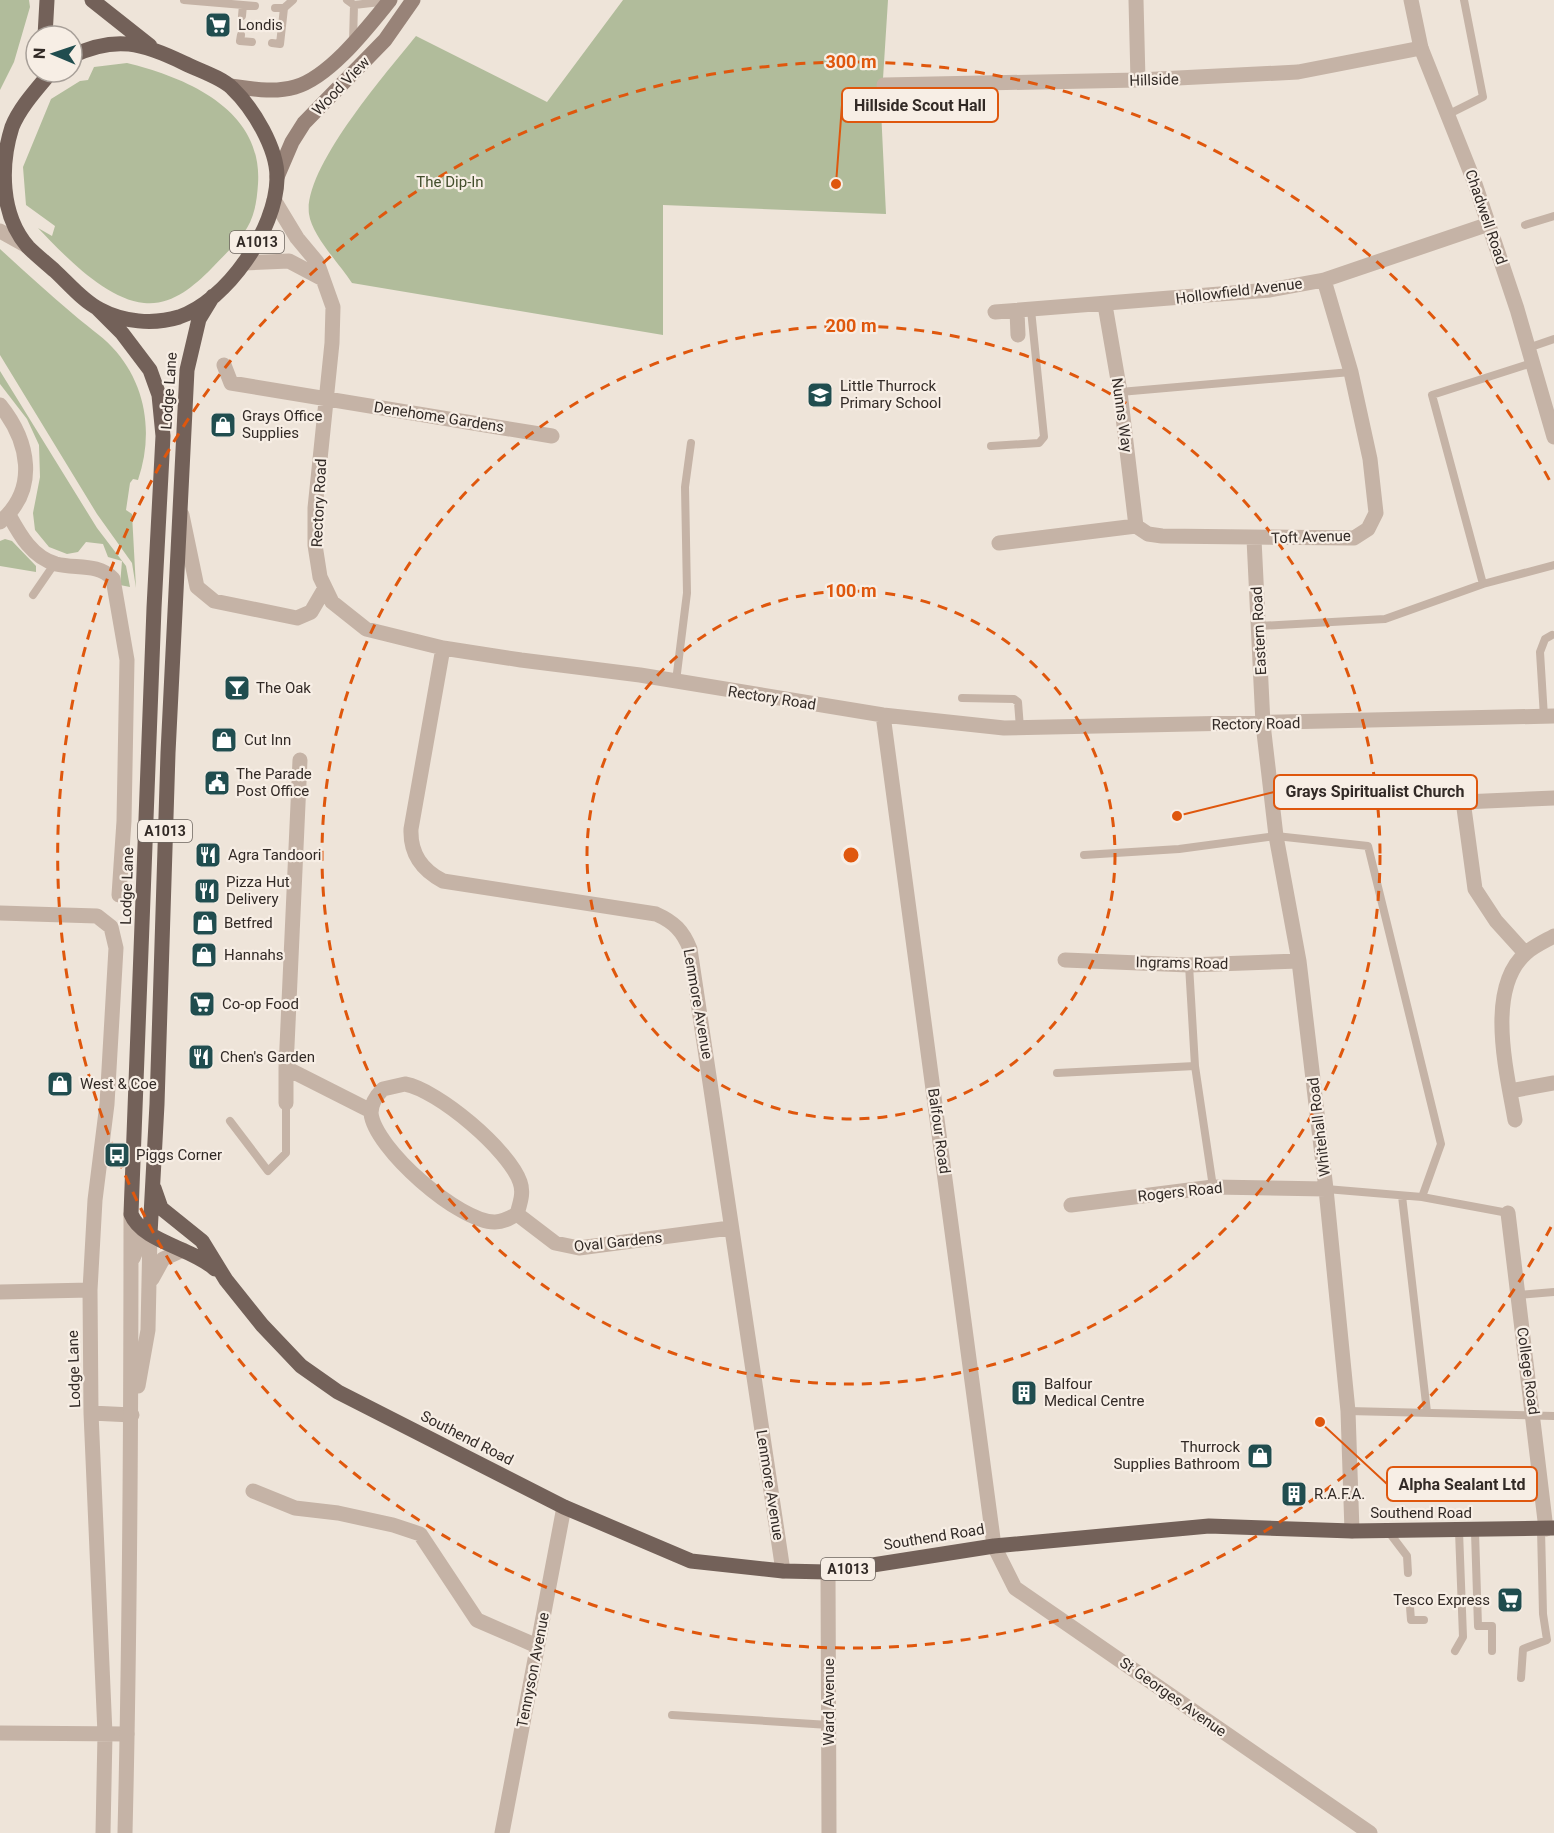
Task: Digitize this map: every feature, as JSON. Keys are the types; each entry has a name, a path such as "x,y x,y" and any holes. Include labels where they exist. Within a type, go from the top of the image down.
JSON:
{"main road":[{"path":"45,24 46,0"},
{"name":"Wood View","path":"278,177 292,142 304,123 385,40 413,0"},
{"name":"A1013","path":"41,84 12,126 3,152 2,177 7,209 27,246 97,308 126,318 159,321 182,316 213,296 244,263 262,234 274,200 278,177 267,134 231,86 150,46 93,1"},
{"name":"Wood View","path":"231,86 268,91 297,87 324,71 353,43 389,1"},
{"name":"A1013","path":"84,52 106,45 150,46"},
{"name":"A1013","path":"26,103 32,84"},
{"name":"Lodge Lane","path":"150,1234 154,1188 179,503 188,358 199,319 213,296"},
{"name":"Lodge Lane","path":"97,308 122,333 150,370 159,395 163,436 154,608 131,1214"},
{"name":"Southend Road","path":"154,1188 161,1208 202,1240 226,1280 262,1325 301,1366 338,1392 564,1507 691,1562 783,1571 828,1572 994,1546 1209,1526 1459,1532 1547,1529"},
{"name":"Southend Road","path":"131,1214 134,1221 150,1234 194,1253 226,1280"},
{"path":"150,1234 159,1223 176,1220"}],"street":[{"path":"1136,0 1138,80"},
{"name":"Chadwell Road","path":"1411,0 1421,48 1449,114 1489,224 1554,437"},
{"name":"Hillside","path":"884,85 1138,80 1298,72 1421,48"},
{"name":"Rectory Road","path":"274,200 297,238 317,262 333,307 314,526 317,561 332,602 366,629 443,648 676,681 883,715 1021,729 1549,717"},
{"name":"Hollowfield Avenue","path":"995,312 1270,290 1324,280 1489,224"},
{"path":"0,231 27,246"},
{"path":"244,263 289,261 323,279"},
{"name":"Toft Avenue","path":"999,543 1136,526 1148,534 1162,536 1254,539 1354,537 1368,529 1376,513 1371,470 1351,372 1324,280"},
{"name":"Nunns Way","path":"1105,304 1120,393 1136,526"},
{"path":"1018,335 1024,310"},
{"name":"Denehome Gardens","path":"224,365 231,383 552,436"},
{"path":"0,405 17,428 26,460 24,485 4,518"},
{"path":"179,503 197,587 214,602 297,618 311,612 325,588"},
{"name":"Lodge Lane","path":"4,518 23,540 39,554 55,563 104,570 113,579 127,660 124,821 119,895"},
{"name":"Eastern Road","path":"1254,539 1263,724"},
{"name":"Lenmore Avenue","path":"443,648 411,829 414,854 426,870 443,881 656,914 670,920 683,932 695,969 730,1228 783,1571"},
{"name":"Balfour Road","path":"883,715 994,1546"},
{"name":"Whitehall Road","path":"1263,724 1276,836 1299,961 1326,1189 1348,1411 1352,1531"},
{"path":"286,1103 300,760"},
{"path":"1461,786 1475,889 1496,921 1525,953"},
{"path":"1463,802 1554,798"},
{"name":"Lodge Lane","path":"0,914 97,916 111,927 116,959 107,1104 95,1200 90,1290 91,1413 132,1415"},
{"path":"1515,1120 1500,1028 1506,983 1525,953 1554,936"},
{"name":"Ingrams Road","path":"1065,960 1189,964 1299,961"},
{"path":"286,1068 371,1111"},
{"path":"1510,1091 1554,1083"},
{"path":"405,1084 454,1110 475,1126 516,1172 522,1190 517,1214 507,1220 495,1222 473,1216 450,1203 411,1171 389,1148 377,1131 371,1111 383,1089 405,1084"},
{"name":"Rogers Road","path":"1071,1205 1213,1187 1326,1189"},
{"name":"College Road","path":"1508,1213 1547,1529"},
{"name":"Lodge Lane","path":"125,1833 132,1415 129,1328 131,1214"},
{"name":"Oval Gardens","path":"517,1214 555,1243 579,1248 730,1228"},
{"path":"131,1266 141,1239 150,1234"},
{"name":"Lodge Lane","path":"132,1415 148,1330 150,1234"},
{"name":"Lodge Lane","path":"149,1286 154,1271 163,1259 183,1250"},
{"path":"0,1292 90,1290"},
{"path":"91,1413 105,1734 103,1833"},
{"path":"253,1491 295,1508 349,1515 420,1534 477,1620 537,1646"},
{"name":"Tennyson Avenue","path":"502,1833 564,1507"},
{"name":"St Georges Avenue","path":"994,1546 1015,1588 1370,1833"},
{"name":"Ward Avenue","path":"828,1572 829,1833"},
{"path":"0,1733 128,1734"}],"lane":[{"path":"184,0 255,6"},
{"path":"272,43 280,44 277,32 279,8 293,0"},
{"path":"1449,114 1484,98 1464,0"},
{"path":"353,43 350,2 389,1"},
{"path":"242,16 243,5"},
{"path":"241,35 240,41 252,42"},
{"path":"1525,225 1554,216"},
{"path":"991,446 1039,443 1044,437 1024,310"},
{"path":"1483,584 1432,395 1530,356 1554,339"},
{"path":"1120,393 1351,372"},
{"path":"676,681 687,593 685,487 691,443"},
{"path":"33,595 55,563"},
{"path":"1259,626 1385,619 1483,584 1554,565"},
{"path":"1549,717 1540,652 1545,639 1552,635"},
{"path":"962,698 1014,699 1018,702 1021,729"},
{"path":"1084,855 1179,849 1276,836 1368,846 1441,1144 1422,1197"},
{"path":"1189,964 1195,1066 1213,1187"},
{"path":"1058,1073 1195,1066"},
{"path":"230,1121 268,1171 286,1154 286,1103"},
{"path":"1326,1189 1422,1197 1508,1213"},
{"path":"1402,1196 1427,1412"},
{"path":"1518,1296 1554,1292"},
{"path":"1348,1411 1554,1416"},
{"path":"1521,1678 1523,1649 1542,1644 1548,1637 1543,1614 1547,1529"},
{"path":"1388,1531 1407,1556 1408,1573"},
{"path":"1455,1651 1463,1636 1458,1620 1457,1600 1459,1532"},
{"path":"1475,1532 1478,1626 1492,1626 1492,1651"},
{"path":"1410,1607 1411,1620 1424,1620"},
{"path":"672,1714 829,1725"}],"green space":[{"path":"0,0 29,0 30,7 14,62 0,90"},
{"name":"The Dip-In","path":"623,0 888,0 881,110 886,214 663,205 663,335 352,283 315,231 309,214 311,195 319,172 350,121 416,36 547,102"},
{"path":"127,63 150,69 197,88 235,117 248,136 256,158 258,184 256,201 247,228 234,245 197,282 181,294 163,301 144,303 129,300 100,285 60,251 38,228 52,236 55,226 26,205 23,167 51,99 75,84 84,84 94,67"},
{"path":"0,249 103,338 124,361 133,376 144,409 146,427 143,462 138,480 133,479 130,483 126,510 132,514 136,588 132,563 97,514 0,355"},
{"path":"0,371 97,528 126,566 130,587 120,585 122,561 108,557 103,544 86,542 78,552 67,554 49,547 35,530 33,513 40,477 39,445 27,419 0,384"},
{"path":"5,539 12,541 36,566 36,572 0,566 0,541"}],"place":[{"name":"Londis","path":"218,25"},
{"name":"Hillside Scout Hall","path":"836,184"},
{"name":"Little Thurrock Primary School","path":"820,395"},
{"name":"Grays Office Supplies","path":"223,425"},
{"name":"The Oak","path":"237,688"},
{"name":"Cut Inn","path":"224,740"},
{"name":"The Parade Post Office","path":"217,783"},
{"name":"Grays Spiritualist Church","path":"1177,816"},
{"name":"Agra Tandoori","path":"208,855"},
{"name":"Pizza Hut Delivery","path":"207,891"},
{"name":"Betfred","path":"205,923"},
{"name":"Hannahs","path":"204,955"},
{"name":"Co-op Food","path":"202,1004"},
{"name":"Chen's Garden","path":"201,1057"},
{"name":"West & Coe","path":"60,1084"},
{"name":"Piggs Corner","path":"117,1155"},
{"name":"Balfour Medical Centre","path":"1024,1393"},
{"name":"Alpha Sealant Ltd","path":"1320,1422"},
{"name":"Thurrock Supplies Bathroom","path":"1260,1456"},
{"name":"R.A.F.A.","path":"1294,1494"},
{"name":"Tesco Express","path":"1510,1600"}]}
